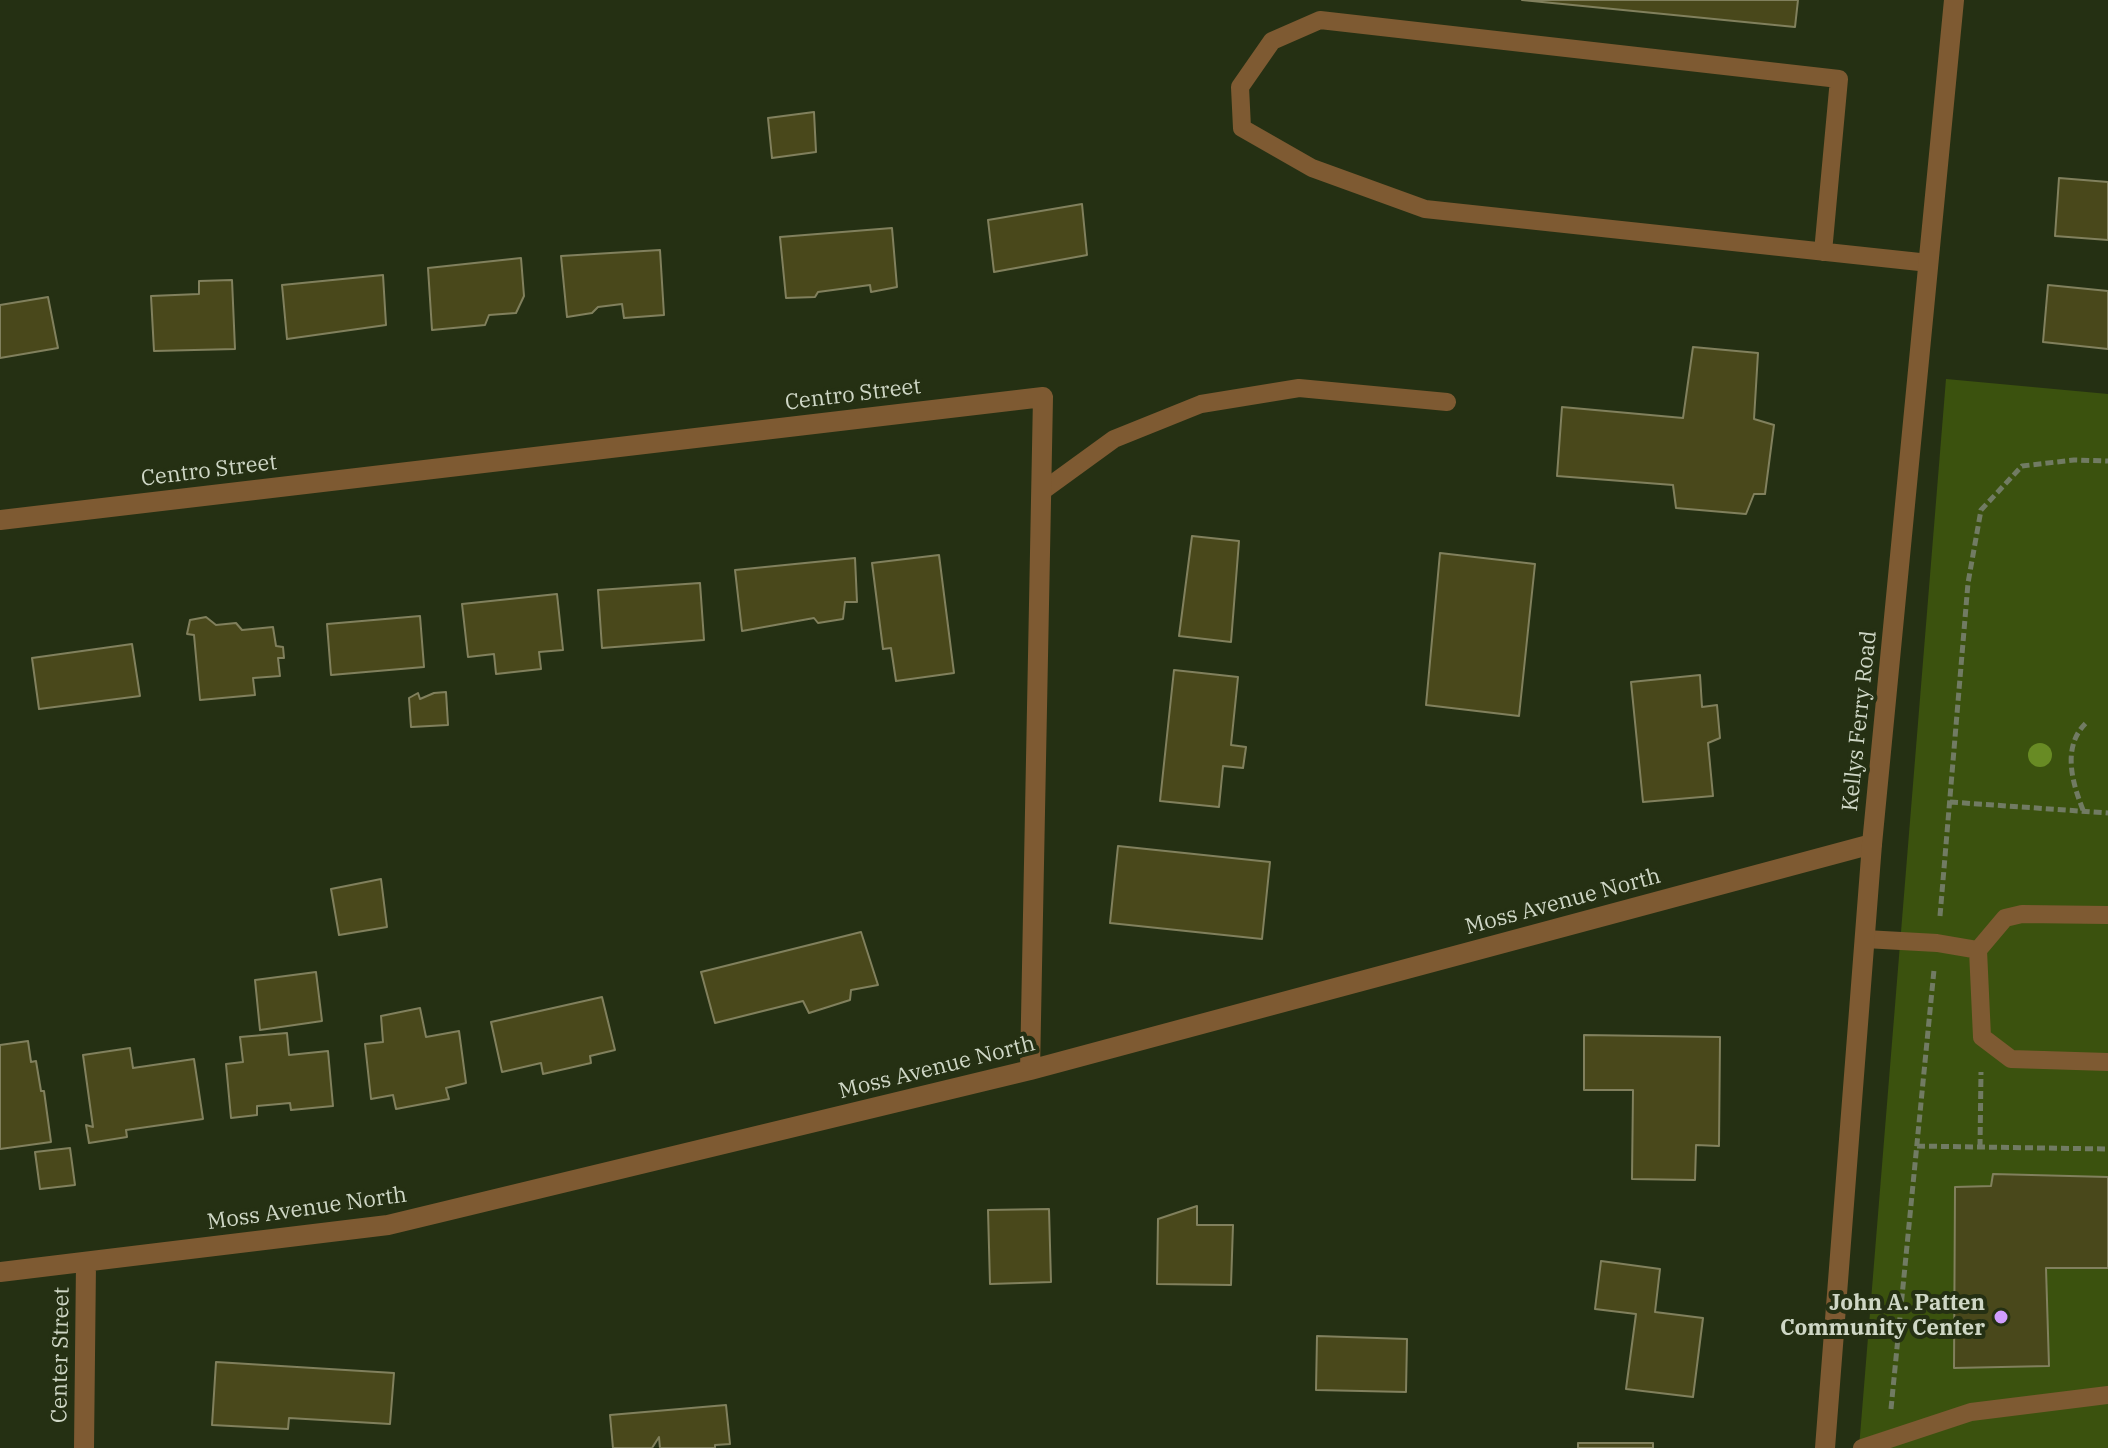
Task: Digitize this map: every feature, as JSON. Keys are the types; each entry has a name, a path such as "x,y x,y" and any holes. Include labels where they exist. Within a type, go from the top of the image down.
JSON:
{"street":[{"name":"Kellys Ferry Road","path":"1825,1448 1872,844 1954,0"},
{"name":"Centro Street","path":"0,520 1043,397 1030,1070"},
{"name":"Moss Avenue North","path":"0,1272 388,1225 1030,1070 1872,844"},
{"name":"Center Street","path":"84,1448 86,1263"}],"lane":[{"path":"1823,252 1839,79 1320,20 1272,41 1240,87 1242,128 1312,168 1425,209 1823,252 1929,263"},
{"path":"1041,492 1114,439 1201,404 1299,388 1447,402"},
{"path":"2108,915 2022,914 2005,918 1978,950 1982,1037 2011,1059 2108,1062"},
{"path":"1865,939 1937,943 1978,950"},
{"path":"1862,1448 1971,1412 2108,1395"}],"path":[{"path":"1889,1439 1968,583 1981,510 2022,466 2074,460 2108,461"},
{"path":"2083,810 2070,765 2073,747 2082,725 2088,721"},
{"path":"1950,802 2108,813"},
{"path":"1980,1147 1982,1037"},
{"path":"1917,1146 2108,1149"}],"green space":[{"path":"1946,379 2108,394 2108,1448 1859,1448"}],"building":[{"path":"1522,0 1798,0 1795,27"},
{"path":"814,112 816,152 772,158 768,118"},
{"path":"2059,178 2108,182 2108,240 2055,236"},
{"path":"1082,204 1087,255 994,272 988,220"},
{"path":"892,228 897,287 871,292 870,285 818,292 815,297 786,298 780,237"},
{"path":"660,250 664,315 624,318 622,304 598,307 592,313 567,317 561,256"},
{"path":"521,258 524,296 516,313 489,315 485,325 432,330 428,268"},
{"path":"383,275 386,325 287,339 282,285"},
{"path":"232,280 235,349 154,351 151,296 199,294 199,281"},
{"path":"2048,285 2108,291 2108,349 2043,342"},
{"path":"48,297 58,348 0,358 0,305"},
{"path":"1693,347 1758,353 1754,419 1774,425 1765,494 1754,494 1746,514 1676,508 1673,485 1557,476 1562,407 1683,418"},
{"path":"1192,536 1239,541 1231,642 1179,636"},
{"path":"1440,553 1535,564 1519,716 1426,705"},
{"path":"939,555 954,673 896,681 891,648 883,649 872,563"},
{"path":"855,558 857,602 845,602 843,619 818,623 814,618 742,631 735,570"},
{"path":"700,583 704,640 602,648 598,590"},
{"path":"557,594 563,650 539,652 541,669 496,674 494,654 468,657 462,604"},
{"path":"420,616 424,667 331,675 327,624"},
{"path":"206,617 216,625 236,623 242,630 273,627 276,646 283,647 284,658 278,658 280,676 253,678 255,695 200,700 194,635 187,634 190,620"},
{"path":"132,644 140,696 39,709 32,658"},
{"path":"1174,670 1238,677 1231,745 1246,747 1243,768 1223,766 1219,807 1160,801"},
{"path":"1700,675 1702,707 1717,705 1720,738 1708,743 1713,796 1643,802 1631,682"},
{"path":"446,692 448,725 411,727 409,698 418,693 420,699"},
{"path":"1118,846 1270,862 1262,939 1110,923"},
{"path":"381,879 387,927 339,935 331,889"},
{"path":"861,932 878,985 851,990 850,1000 809,1013 803,1001 715,1023 701,972"},
{"path":"316,972 322,1021 260,1030 255,980"},
{"path":"602,997 615,1050 590,1056 591,1063 543,1074 541,1063 502,1072 491,1022"},
{"path":"420,1008 426,1037 459,1031 466,1083 446,1088 449,1099 396,1109 393,1095 371,1099 365,1044 383,1042 381,1016"},
{"path":"287,1033 289,1055 328,1051 333,1106 291,1110 290,1103 257,1106 257,1115 231,1118 226,1064 243,1062 240,1037"},
{"path":"1584,1035 1720,1037 1719,1146 1696,1145 1695,1180 1632,1179 1633,1090 1584,1090"},
{"path":"28,1041 31,1062 36,1061 41,1091 44,1091 51,1142 0,1149 0,1045"},
{"path":"130,1048 133,1068 194,1059 203,1119 126,1130 127,1137 89,1143 86,1125 93,1127 83,1055"},
{"path":"70,1148 75,1185 40,1189 35,1152"},
{"name":"John A. Patten Community Center","path":"1993,1174 2108,1177 2108,1268 2046,1268 2049,1366 1954,1368 1955,1187 1991,1186"},
{"path":"1197,1206 1197,1225 1233,1225 1231,1285 1157,1284 1158,1219"},
{"path":"1049,1209 1051,1282 990,1284 988,1210"},
{"path":"1601,1261 1660,1269 1655,1312 1703,1318 1693,1397 1626,1389 1636,1314 1595,1309"},
{"path":"1317,1336 1407,1339 1406,1392 1316,1390"},
{"path":"216,1362 394,1373 390,1424 289,1418 288,1429 212,1425"},
{"path":"726,1405 730,1444 715,1445 715,1448 660,1448 659,1437 652,1448 613,1448 610,1415"},
{"path":"1578,1443 1653,1443 1653,1448 1578,1448"}],"place":[{"name":"John A. Patten Community Center","path":"2001,1317"}]}
